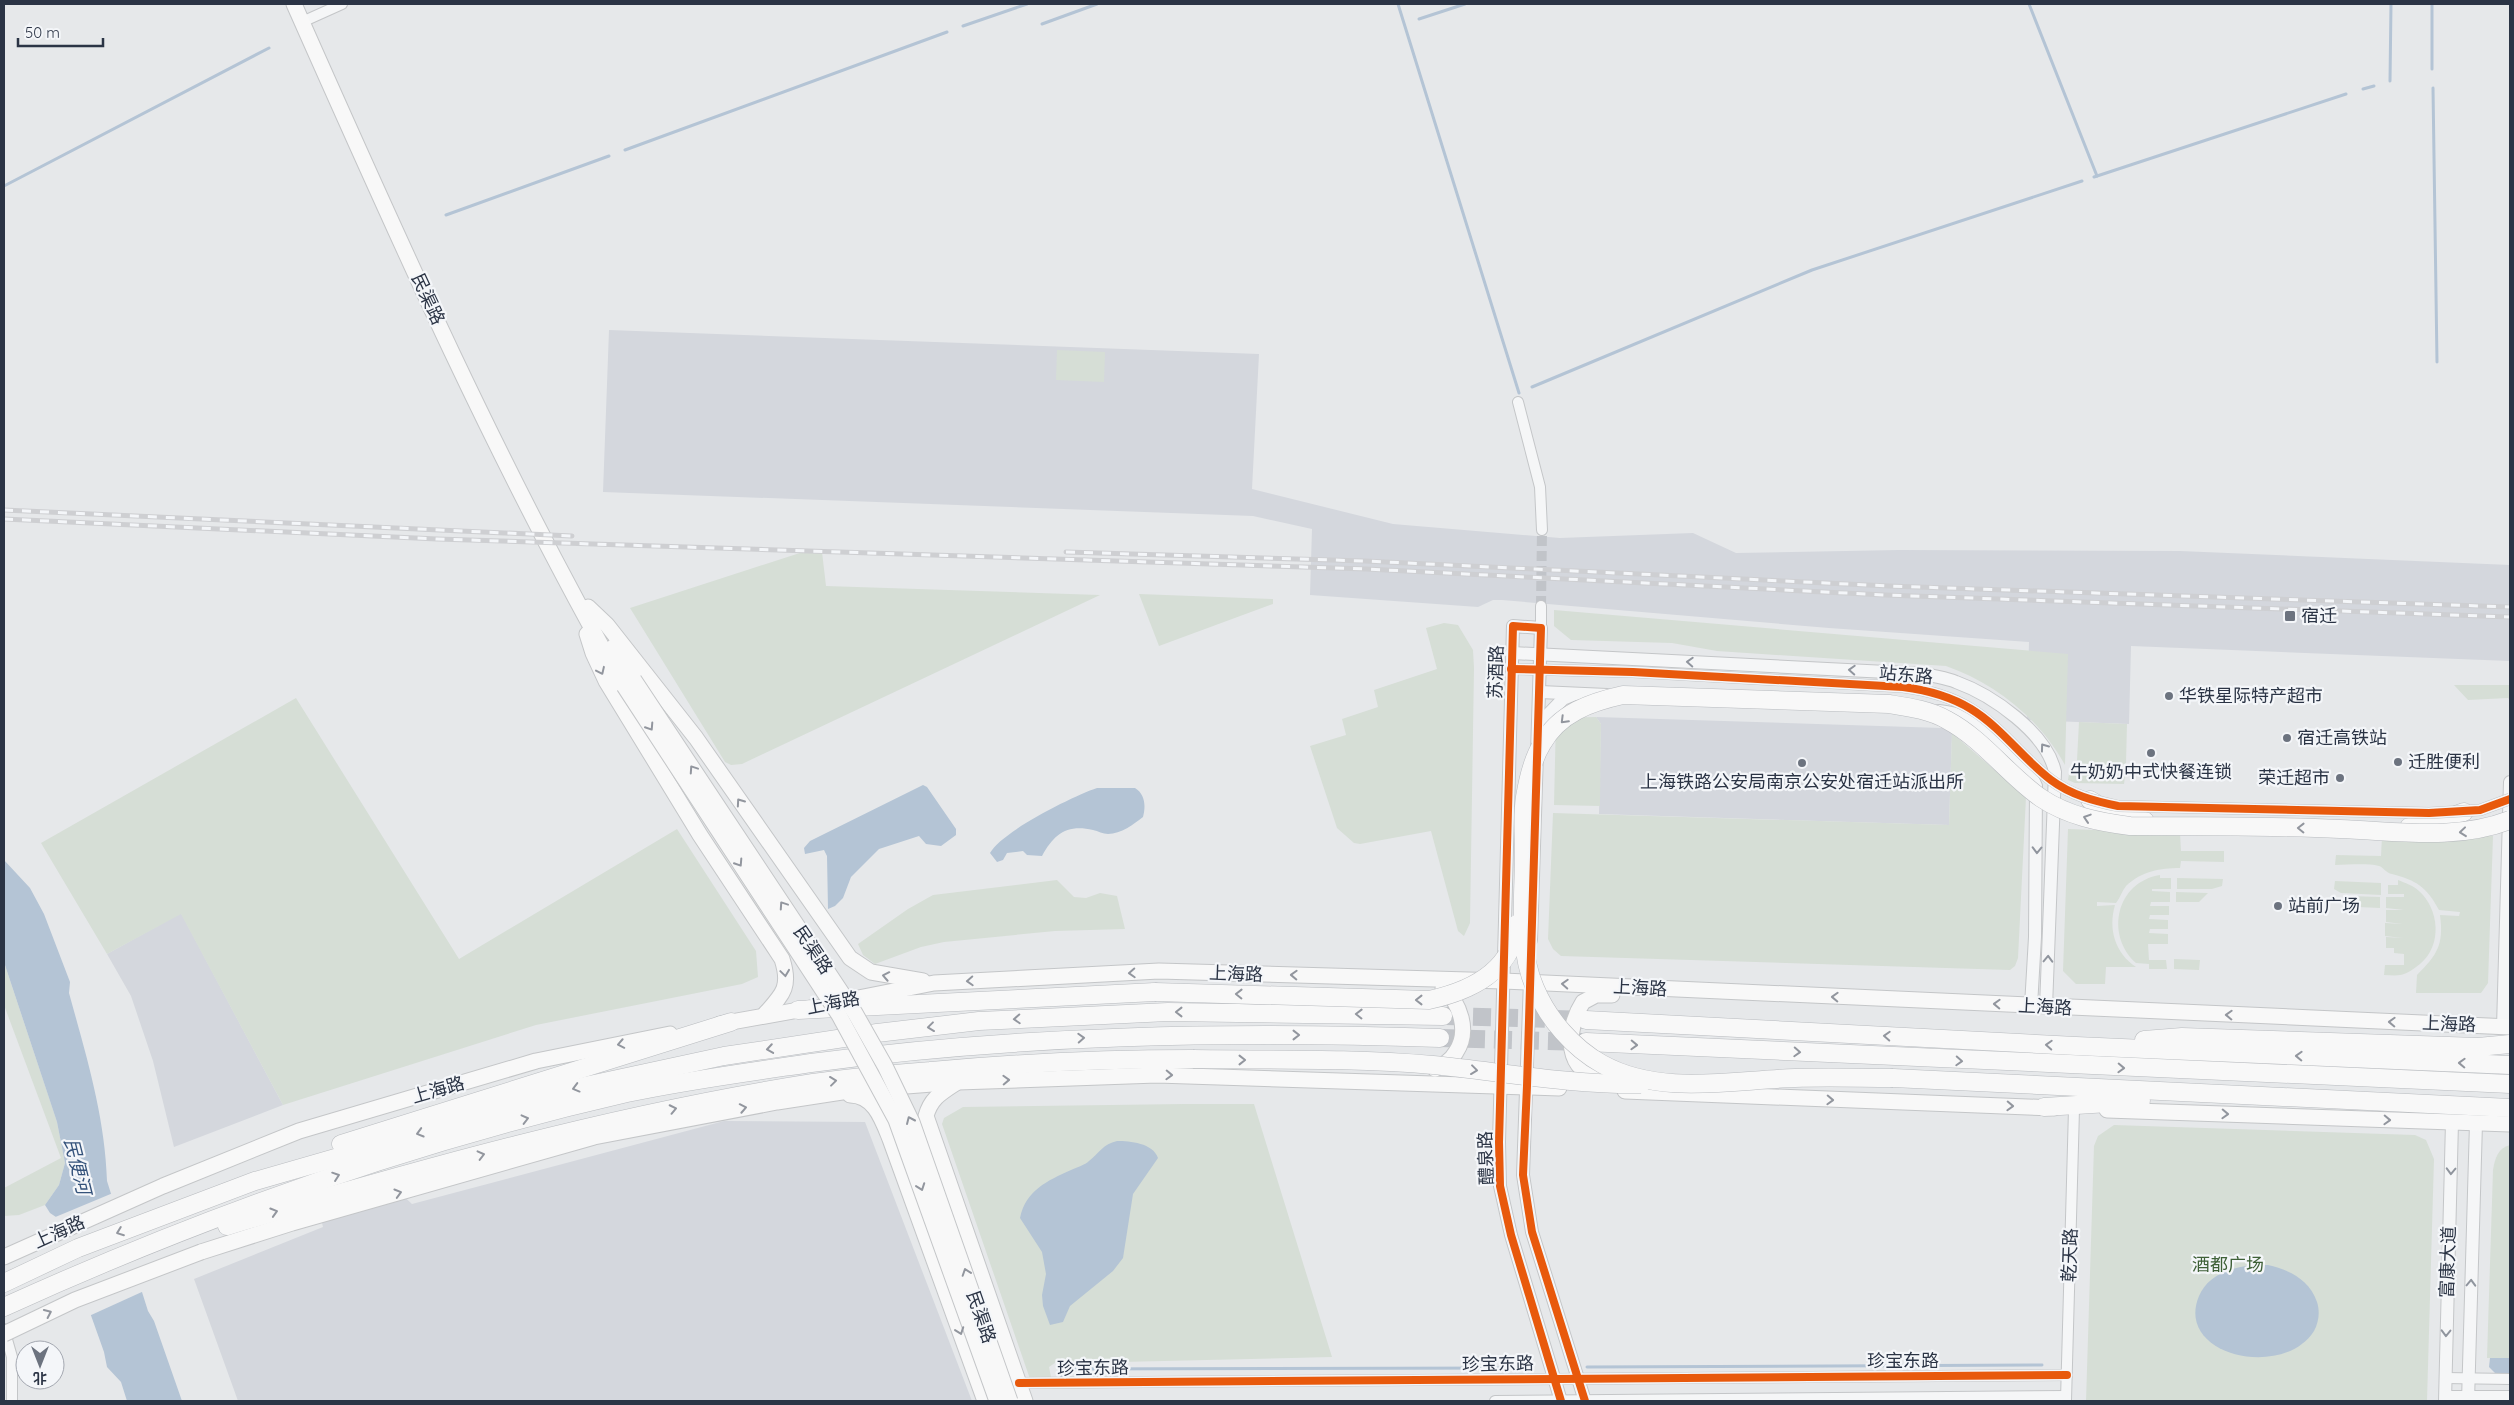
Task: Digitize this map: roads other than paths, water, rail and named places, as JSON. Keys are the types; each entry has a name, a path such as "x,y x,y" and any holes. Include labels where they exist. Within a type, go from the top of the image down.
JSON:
{"highway":[{"path":"1685,1084 1644,1079 1613,1069 1578,1047 1552,1018 1535,988 1524,945 1525,799 1532,763 1542,742 1568,714 1592,702 1623,695 1889,704 1914,708 1947,720 2040,797 2062,810 2100,822 2130,826 2340,828 2425,826 2464,812"},
{"path":"2090,800 2108,811 2132,820 2182,826"},
{"path":"2340,828 2446,834 2488,829 2510,820"},
{"path":"798,1010 1155,992 1412,1001 1435,999 1470,988 1495,970 1513,946 1524,837"},
{"name":"上海路","path":"4,1283 78,1248 255,1181 542,1097 640,1072 724,1056 877,1033 979,1021 1168,1012 1443,1016"},
{"name":"上海路","path":"1586,1020 2076,1046 2510,1065"},
{"path":"255,1181 315,1152 731,1022"},
{"path":"4,1307 112,1260 452,1138 629,1093 735,1074 898,1052 1117,1036 1296,1035 1440,1038"},
{"path":"2076,1046 2182,1037 2478,1047 2510,1044"},
{"path":"1586,1042 2510,1084"},
{"path":"192,1231 449,1163 630,1118 813,1083 1009,1064 1116,1059 1338,1060 1430,1065 1609,1085 1685,1084 1796,1078 1893,1078 2510,1108"},
{"path":"2044,1108 2126,1100 2213,1103 2268,1096"}],"main road":[{"name":"民渠路","path":"294,4 431,307 513,478 572,590 839,1015 884,1095 896,1120 997,1401"},
{"path":"584,608 607,625 696,738 850,958 870,972 934,983"},
{"path":"584,608 593,653 606,681 700,835 782,959 788,976 783,994 766,1014"},
{"name":"民渠路","path":"629,683 855,1013 885,1066 915,1132 1010,1401"},
{"name":"上海路","path":"4,1258 163,1186 299,1131 536,1061 766,1014 798,1010 934,983 1159,971 1530,982 1736,993 2507,1027"},
{"path":"1343,977 1441,986 1454,998 1462,1020 1461,1042 1456,1052 1448,1062 1434,1070 1346,1080"},
{"path":"1729,1096 1596,1078 1586,1074 1575,1058 1570,1046 1571,1030 1583,1002 1596,995 1736,993"},
{"path":"4,1334 75,1300 201,1252 292,1223 594,1137 826,1094 958,1082 1157,1074 1500,1084 1729,1096 2510,1124"},
{"path":"958,1082 936,1096 929,1104 926,1116 1025,1401"},
{"path":"826,1094 863,1096 872,1103 880,1117 890,1139 985,1401"}],"street":[{"path":"302,22 342,4"},
{"path":"1518,402 1540,487 1542,530"},
{"path":"1527,1086 1540,692 1541,606"},
{"name":"苏酒路","path":"1500,1084 1513,626 1541,628"},
{"name":"站东路","path":"1512,653 1926,674 1955,682 1983,694 2037,737 2047,751 2055,772 2046,1007"},
{"path":"1511,669 1633,672 1903,687 1925,690 1971,709 2002,732 2053,781 2090,800 2118,806 2429,813 2480,810 2510,799"},
{"name":"站东路","path":"1540,692 1931,710 1965,717 1986,731 2023,765 2032,776 2036,786 2035,937 2031,1006"},
{"path":"1539,724 1563,699 1576,694"},
{"path":"2507,1027 2510,782"},
{"name":"醴泉路","path":"1500,1084 1500,1186 1511,1236 1561,1400"},
{"name":"醴泉路","path":"1527,1086 1523,1175 1532,1232 1576,1378 1585,1401"},
{"name":"乾天路","path":"2066,1398 2074,1109"},
{"name":"富康大道","path":"2445,1398 2452,1122"},
{"name":"富康大道","path":"2468,1399 2476,1123"},
{"path":"4,1328 12,1358 12,1401"},
{"name":"珍宝东路","path":"1019,1383 2067,1375"},
{"path":"2445,1378 2510,1379"},
{"path":"2445,1398 2468,1399 2510,1396"},
{"name":"珍宝东路","path":"1495,1401 2066,1398"}],"water":[{"path":"923,785 927,787 956,829 956,835 941,846 926,844 919,836 879,849 851,877 843,898 835,906 828,909 827,856 824,850 805,854 804,848 810,841"},
{"path":"1097,788 1135,788 1141,794 1144,801 1143,817 1127,828 1113,834 1084,828 1069,830 1051,842 1042,856 1027,855 1023,851 1007,853 1003,860 997,862 990,853 1008,835 1022,825 1055,807"},
{"name":"民便河","path":"4,860 30,888 44,914 70,982 69,993 99,1109 107,1181 148,1311 154,1321 182,1401 127,1401 121,1382 107,1367 104,1352 56,1217 50,1213 45,1205 59,1185 65,1163 57,1122 4,962"},
{"path":"1117,1141 1134,1142 1146,1146 1158,1158 1133,1194 1123,1258 1113,1271 1070,1306 1063,1322 1050,1325 1043,1306 1042,1295 1046,1274 1042,1252 1020,1218 1023,1208 1032,1193 1046,1183 1085,1164 1105,1147"},
{"path":"2268,1265 2291,1273 2309,1287 2317,1302 2318,1320 2316,1328 2299,1346 2279,1355 2257,1357 2236,1354 2216,1346 2202,1334 2195,1317 2199,1296 2204,1287 2211,1280 2228,1270"},
{"path":"2490,1358 2510,1358 2510,1373 2495,1373 2489,1367"}],"waterway":[{"path":"963,26 1027,4"},
{"path":"1042,24 1097,4"},
{"path":"1398,4 1519,393"},
{"path":"1419,19 1465,4"},
{"path":"2029,4 2097,176"},
{"path":"2390,81 2391,4"},
{"path":"2432,4 2432,69"},
{"path":"625,150 947,32"},
{"path":"4,186 269,48"},
{"path":"2363,89 2374,86"},
{"path":"2433,88 2437,362"},
{"path":"2094,177 2346,94"},
{"path":"446,215 609,156"},
{"path":"1532,387 1812,270 2082,181"},
{"path":"1587,1367 2042,1365"},
{"path":"1062,1379 1062,1369 1514,1368"}],"tunnel":[{"path":"1541,606 1542,530"},
{"path":"1446,1016 1586,1020"},
{"path":"1440,1038 1582,1042"}],"railway":[{"path":"4,510 572,536"},
{"path":"4,519 437,539 1366,569 1885,595 2510,617"},
{"path":"1066,552 1365,561 1889,586 2510,607"}],"place":[{"name":"宿迁","path":"2290,616"},
{"name":"华铁星际特产超市","path":"2169,696"},
{"name":"宿迁高铁站","path":"2287,738"},
{"name":"牛奶奶中式快餐连锁","path":"2151,753"},
{"name":"迁胜便利","path":"2398,762"},
{"name":"上海铁路公安局南京公安处宿迁站派出所","path":"1802,763"},
{"name":"荣迁超市","path":"2340,778"},
{"name":"站前广场","path":"2278,906"}],"park label":[{"name":"酒都广场","path":"2228,1265"}]}
